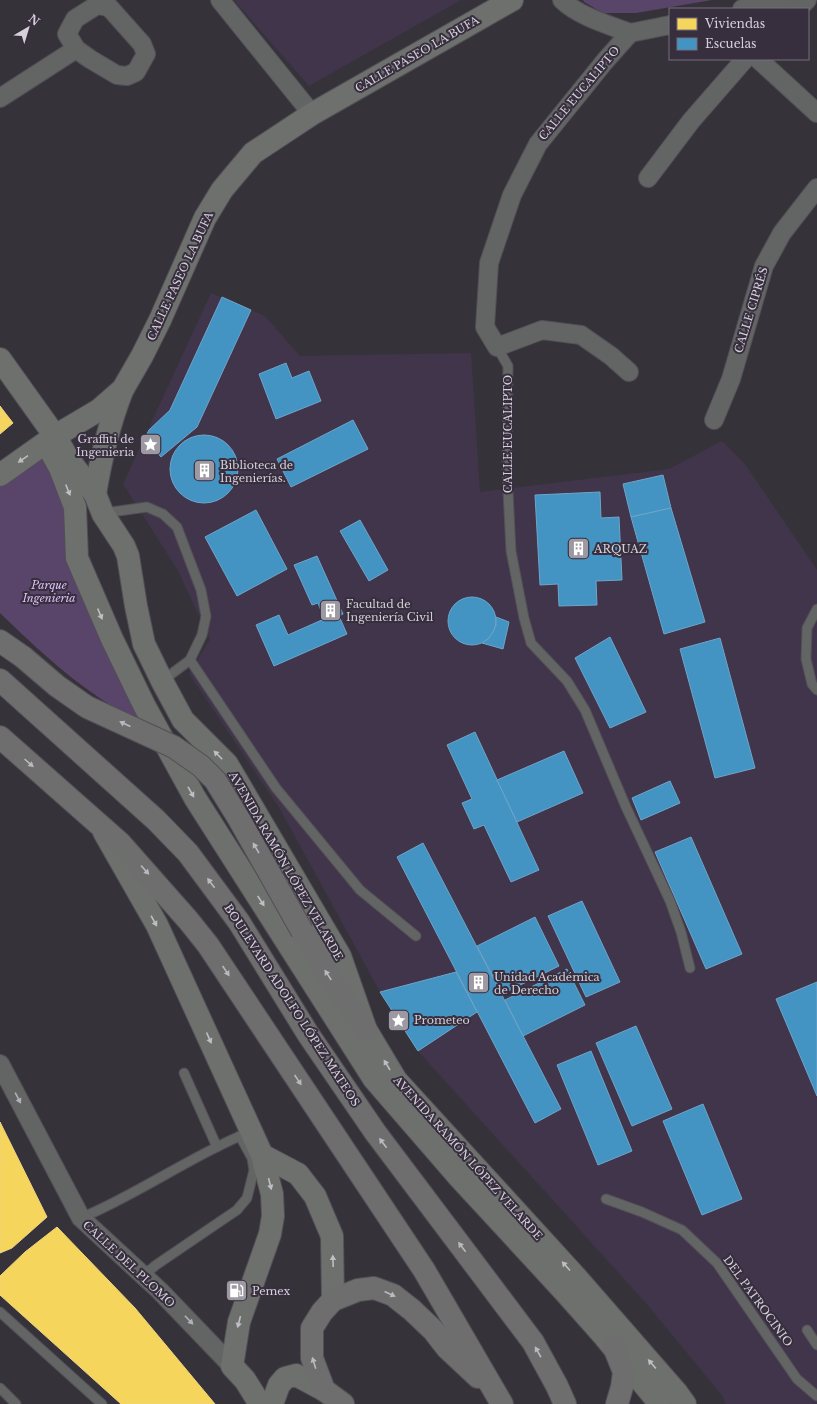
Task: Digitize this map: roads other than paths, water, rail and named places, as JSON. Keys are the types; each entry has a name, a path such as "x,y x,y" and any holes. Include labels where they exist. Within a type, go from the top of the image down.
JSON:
{"main road":[{"path":"0,641 23,657 57,686 88,707 174,747 206,771 215,780 330,978 366,1030"},
{"name":"BOULEVARD ADOLFO LÓPEZ MATEOS","path":"0,680 156,820 188,853 239,922 308,1034 375,1132 533,1342 561,1395"},
{"path":"0,737 125,848 208,945 424,1270 498,1398"},
{"path":"343,1404 324,1390 312,1358 312,1328 322,1312 333,1300 358,1290 374,1288 393,1295 412,1310 433,1330 447,1348 498,1398"},
{"path":"614,1348 624,1372 622,1388 617,1404"}],"street":[{"path":"220,0 312,114"},
{"name":"CALLE PASEO LA BUFA","path":"0,475 51,440 99,410 123,389 160,320 205,218 222,190 253,153 312,114 512,0"},
{"name":"CALLE EUCALIPTO","path":"497,347 485,327 489,263 512,195 538,144 581,89 630,33 592,18 567,5 562,0"},
{"path":"747,8 784,0"},
{"path":"798,8 807,0"},
{"path":"630,33 669,24"},
{"path":"0,98 76,49"},
{"path":"648,178 691,121 743,60"},
{"path":"759,60 817,113"},
{"name":"CALLE CIPRÉS","path":"714,420 731,379 764,266 782,233 817,188"},
{"path":"497,347 542,330 581,335 611,356 629,372"},
{"name":"AVENIDA RAMÓN LÓPEZ VELARDE","path":"0,359 51,440 75,507 76,558 112,639 144,705 195,798 374,1079 458,1176 565,1292 614,1348 674,1400"},
{"name":"AVENIDA RAMÓN LÓPEZ VELARDE","path":"0,372 51,440 69,460 95,494 103,514 124,546 128,556 144,644 162,681 183,720 227,764 340,956 366,1030 396,1080 570,1270 674,1400"},
{"path":"95,494 105,440 123,389"},
{"path":"112,639 144,644"},
{"path":"100,826 157,925 262,1156 272,1194 273,1216 270,1234 239,1322 232,1366 245,1380 260,1404"},
{"name":"CALLE DEL PLOMO","path":"0,1064 81,1218 165,1297 232,1366"},
{"path":"262,1156 298,1174 315,1196 332,1236 333,1300"},
{"path":"272,1404 279,1385 286,1378 296,1375 324,1390"}],"lane":[{"name":"CALLE EUCALIPTO","path":"497,347 508,366 507,471 511,551 524,618 531,643 567,682 585,710 626,807 670,901 681,932 690,968"},
{"path":"103,514 147,507 162,514 177,527 201,590 206,616 202,635 190,660 162,681"},
{"path":"817,608 807,628 806,659 812,684 817,690"},
{"path":"190,660 276,788 360,890 416,936"},
{"path":"184,1073 217,1146"},
{"path":"81,1218 102,1210 217,1146 240,1136 252,1140 262,1156"},
{"path":"143,1276 156,1265 237,1210 247,1198 254,1170 252,1158 240,1136"},
{"name":"DEL PATROCINIO","path":"606,1199 642,1212 682,1230 717,1263 797,1378 817,1396"},
{"path":"0,1312 102,1404"},
{"path":"807,1330 817,1345"},
{"path":"0,1388 16,1404"}],"place":[{"name":"Graffiti de Ingenieria","path":"150,445"},
{"name":"Biblioteca de Ingenierías.","path":"204,471"},
{"name":"ARQUAZ","path":"579,549"},
{"name":"Facultad de Ingeniería Civil","path":"331,610"},
{"name":"Unidad Académica de Derecho","path":"479,983"},
{"name":"Prometeo","path":"398,1020"},
{"name":"Pemex","path":"236,1291"}],"park label":[{"name":"Parque Ingenieria","path":"49,591"}]}
